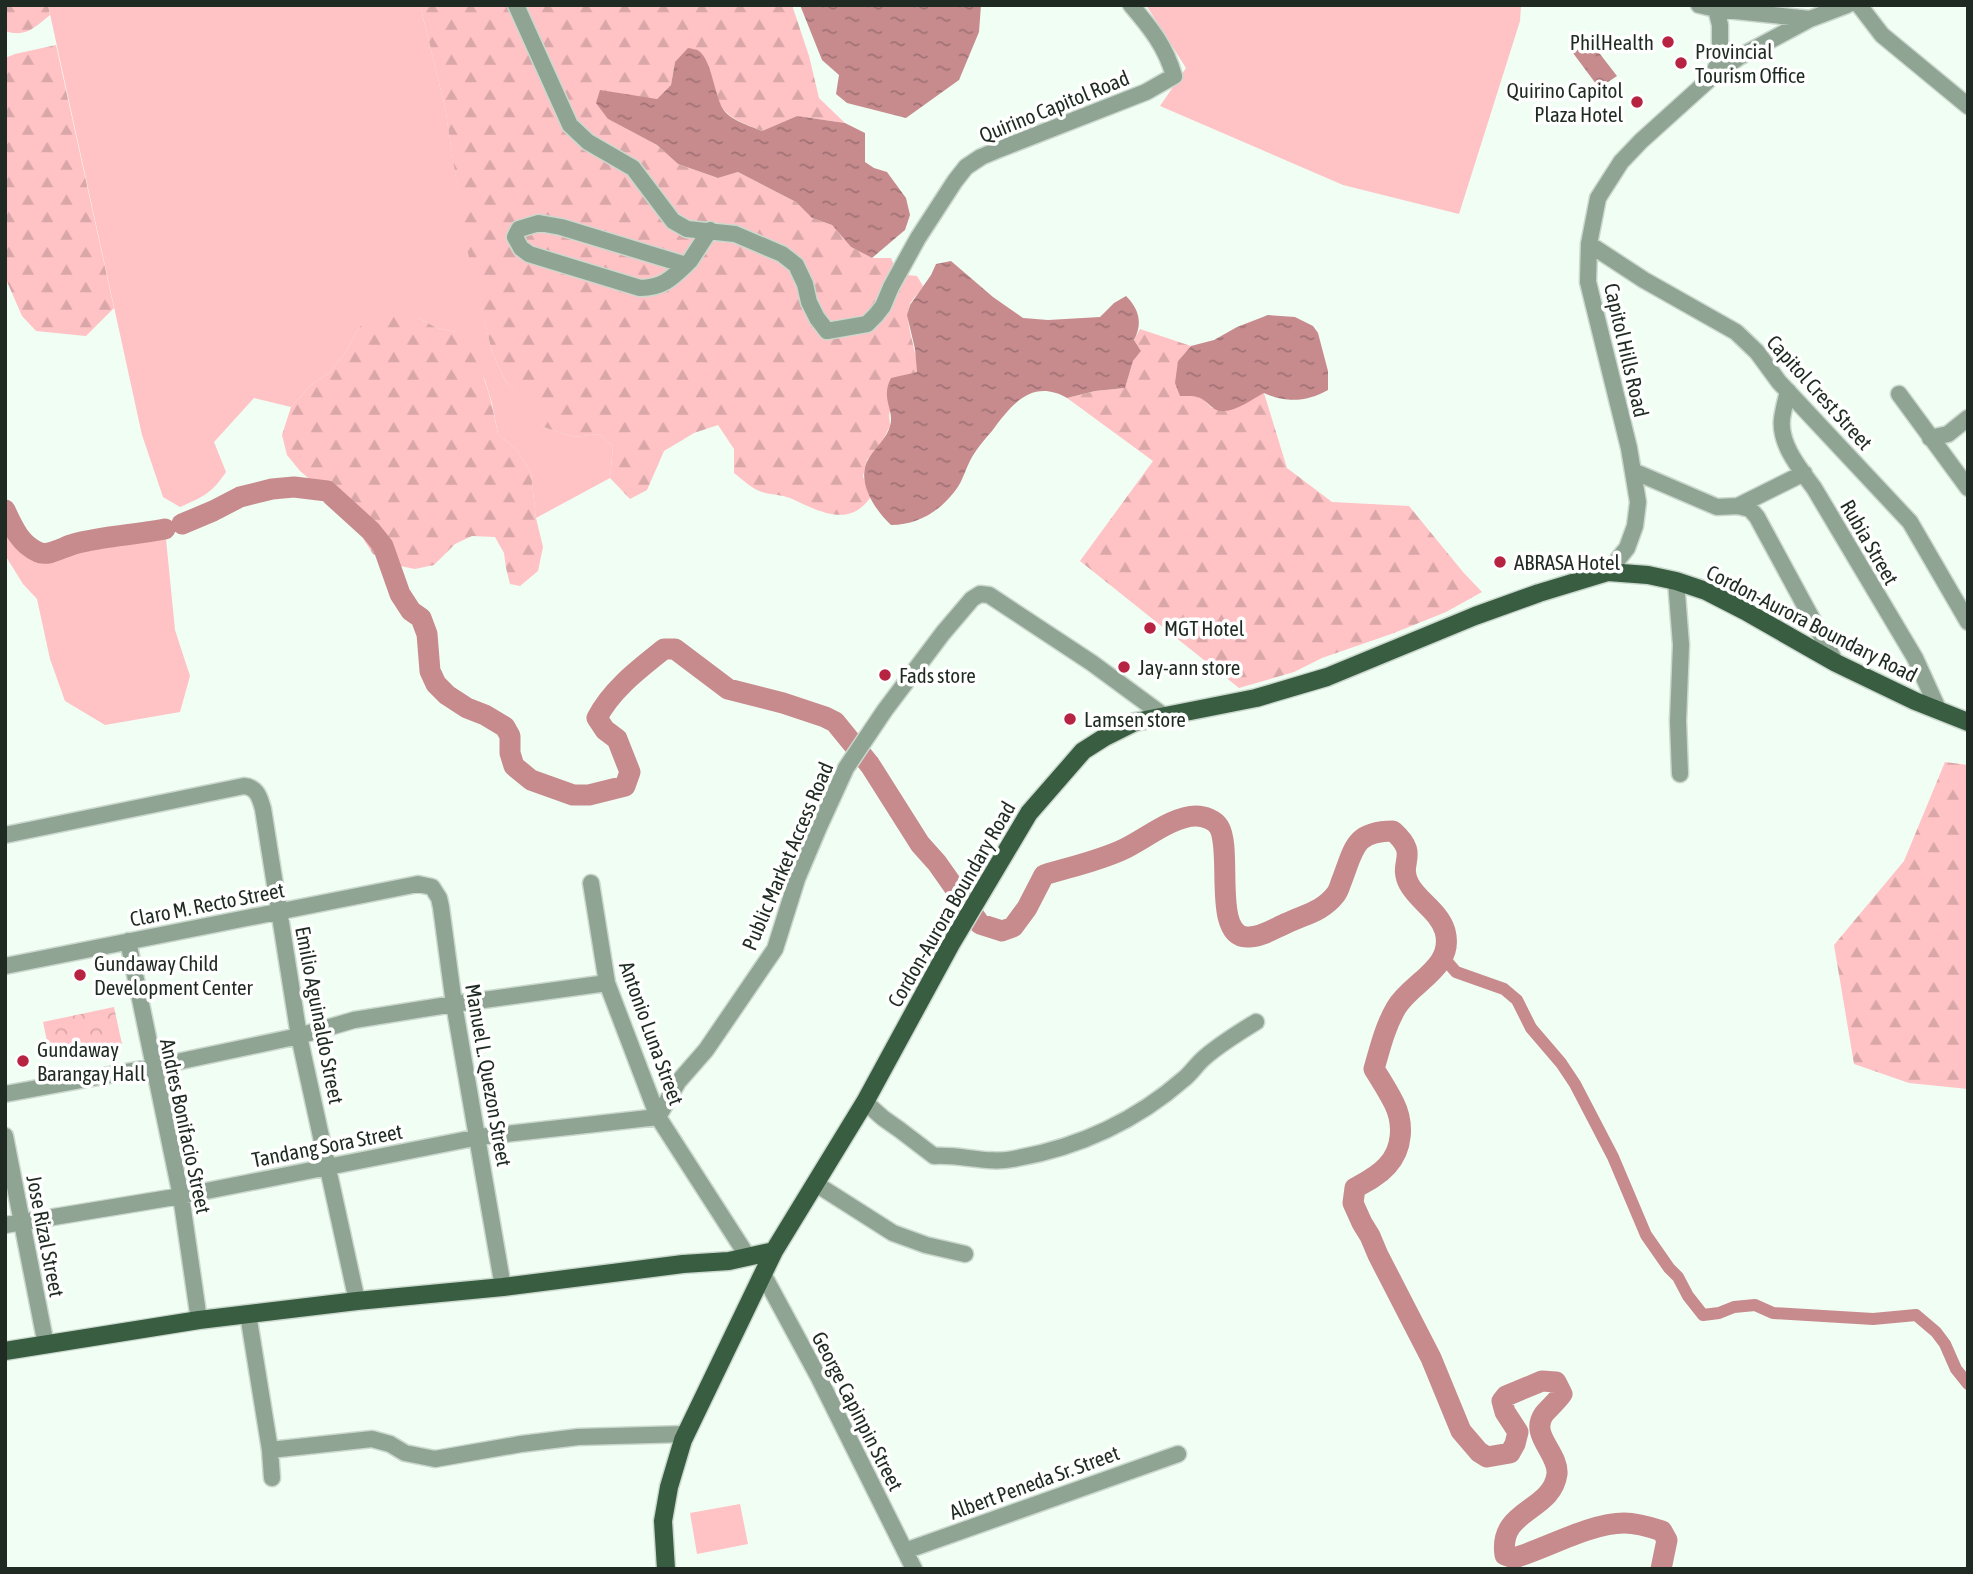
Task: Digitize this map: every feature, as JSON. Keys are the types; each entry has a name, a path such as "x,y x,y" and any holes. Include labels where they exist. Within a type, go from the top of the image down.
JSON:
{"main road":[{"name":"Cordon-Aurora Boundary Road","path":"666,1569 663,1521 669,1487 686,1434 774,1251 865,1102 951,944 1029,813 1083,751 1135,722 1256,698 1328,677 1475,616 1608,572 1648,575 1706,591 1836,663 1968,722"},
{"path":"5,1351 199,1320 503,1287 683,1264 729,1261 774,1251"},
{"path":"729,1261 761,1279"}],"street":[{"name":"Quirino Capitol Road","path":"516,5 570,125 588,142 633,168 673,221 687,229 735,234 782,254 796,265 809,302 827,331 867,324 883,306 918,238 965,167 1000,149 1146,92 1174,76 1156,34 1131,5"},
{"path":"1699,5 1810,19"},
{"path":"1858,5 1882,35 1968,106"},
{"name":"Capitol Hills Road","path":"1608,572 1626,548 1635,526 1638,502 1606,351 1588,282 1589,244 1598,198 1621,162 1713,76 1739,57 1840,6"},
{"path":"1713,76 1720,58 1720,25 1716,9"},
{"path":"686,265 561,227 539,223 519,229 515,237 521,248 529,254 640,288 654,288 663,285 686,265 710,230"},
{"name":"Capitol Crest Street","path":"1589,244 1644,280 1736,332 1757,352 1788,391 1910,522 1968,622"},
{"name":"Rubia Street","path":"1788,391 1782,422 1786,443 1915,658 1939,711"},
{"path":"1899,394 1968,488"},
{"path":"1930,438 1948,433 1968,418"},
{"path":"1633,471 1717,507 1738,506 1749,509 1757,517 1836,663"},
{"path":"1738,506 1804,473"},
{"path":"1676,581 1681,645 1678,721 1680,774"},
{"name":"Public Market Access Road","path":"658,1117 678,1082 706,1050 775,949 797,879 846,768 943,632 972,599 984,593 989,595 1092,663 1164,716"},
{"name":"Emilio Aguinaldo Street","path":"5,835 244,786 257,792 263,809 299,1036 358,1301"},
{"name":"Antonio Luna Street","path":"591,883 607,983 658,1117 748,1257"},
{"name":"Claro M. Recto Street","path":"5,966 418,884"},
{"name":"Manuel L. Quezon Street","path":"418,884 432,887 439,898 454,1004 503,1287"},
{"name":"Andres Bonifacio Street","path":"128,942 181,1196 199,1320"},
{"path":"5,1094 153,1067 299,1036 354,1020 607,983"},
{"path":"865,1102 934,1156 1011,1160 1074,1144 1126,1121 1186,1077 1219,1046 1256,1022"},
{"name":"Tandang Sora Street","path":"5,1225 181,1196 478,1137 658,1117"},
{"name":"Jose Rizal Street","path":"5,1136 46,1345"},
{"path":"816,1184 893,1233 926,1245 965,1254"},
{"name":"George Capinpin Street","path":"761,1279 818,1377 914,1569"},
{"path":"248,1314 272,1478"},
{"path":"270,1450 372,1439 390,1444 405,1453 435,1460 521,1444 578,1437 686,1434"},
{"name":"Albert Peneda Sr. Street","path":"905,1551 1178,1454"}],"green space":[{"path":"5,5 48,5 50,15 30,30 12,33 5,31"},
{"path":"48,5 420,5 445,107 466,242 492,352 506,382 534,407 543,427 574,437 599,434 613,446 610,478 536,518 531,473 517,450 498,434 485,380 456,332 437,328 419,318 361,324 345,353 330,372 310,386 291,407 254,398 214,442 226,472 216,485 201,497 180,507 163,497 142,435"},
{"path":"420,5 792,5 809,56 819,98 845,123 797,116 762,131 734,118 722,108 707,63 675,62 671,85 657,99 643,98 608,119 657,145 678,164 718,178 738,172 796,202 812,218 832,225 851,247 872,258 891,258 898,274 917,276 923,286 910,304 908,319 917,372 901,376 889,414 890,426 882,442 867,460 863,476 870,498 861,507 852,513 832,514 754,488 734,473 734,449 718,425 694,433 664,451 647,490 630,499 610,478 613,446 599,434 574,437 543,427 533,407 506,382 492,352 466,245 445,107"},
{"path":"1146,5 1521,5 1520,21 1459,214 1343,185 1160,106 1186,68"},
{"path":"56,45 114,308 86,336 36,331 22,316 5,277 5,58"},
{"path":"393,311 419,318 437,328 456,332 473,356 484,380 498,434 517,450 531,473 536,518 543,547 538,571 520,586 510,584 504,553 495,537 472,536 455,544 434,565 415,569 395,565 373,554 352,515 300,471 287,455 282,435 291,407 310,386 330,372 345,353 361,324"},
{"path":"1140,329 1191,346 1178,361 1195,396 1203,399 1212,408 1264,393 1287,468 1332,502 1409,506 1482,592 1446,612 1394,633 1322,658 1294,672 1239,688 1080,561 1153,461 1067,398 1095,391 1125,388 1133,361 1141,351 1134,340"},
{"path":"5,511 18,534 38,552 165,529 175,630 190,676 180,712 105,725 65,701 50,659 37,599 23,584 5,555"},
{"path":"1945,762 1968,765 1968,1089 1909,1083 1854,1064 1834,945 1904,861"},
{"path":"114,1007 122,1044 51,1060 43,1022"},
{"path":"740,1504 748,1544 697,1554 690,1513"}],"water":[{"path":"800,5 981,5 979,32 959,80 906,118 847,103 836,94 839,75 822,60"},
{"path":"1590,41 1617,76 1599,88 1573,53"},
{"path":"688,48 698,50 703,56 723,109 741,122 762,131 797,116 845,123 865,133 865,162 887,172 906,198 910,215 905,230 872,258 851,247 832,225 812,218 796,202 738,172 718,178 678,164 657,145 608,119 596,103 600,90 657,99 671,85 675,62"},
{"path":"951,261 993,297 1023,318 1048,320 1100,317 1126,296 1138,316 1134,340 1141,351 1133,361 1125,388 1095,391 1067,398 1043,391 1024,397 1007,412 979,446 958,487 942,505 918,520 891,525 868,494 865,467 890,426 887,392 891,378 917,372 907,315 910,305 936,264"},
{"path":"1268,315 1295,317 1313,326 1318,333 1328,371 1328,390 1296,400 1264,393 1227,411 1219,411 1200,398 1180,396 1175,383 1178,361 1191,346 1214,340 1237,327"}],"waterway":[{"path":"182,524 240,497 272,489 294,487 327,491 371,531 383,546 400,594 411,611 421,618 427,634 430,671 436,684 467,708 505,727 510,736 510,753 514,766 531,780 573,795 589,795 625,786 630,772 617,739 605,730 597,718 618,689 664,649 675,649 728,689 825,717 835,722 870,765 920,844 937,863 980,924 1002,931 1013,927 1027,908 1044,875 1114,853 1169,824 1196,816 1215,822 1223,838 1226,908 1230,923 1236,933 1247,937 1257,936 1325,905 1338,891 1357,844 1370,834 1393,831 1406,847 1405,870 1409,884 1442,924 1446,944 1438,965 1403,999 1386,1030 1374,1069 1397,1111 1399,1144 1383,1170 1355,1188 1353,1203 1431,1358 1461,1431 1479,1452 1487,1457 1510,1453 1515,1444 1518,1432 1505,1412 1502,1401 1506,1396 1542,1381 1556,1382 1562,1394 1540,1422 1542,1437 1556,1466 1557,1474 1553,1487 1509,1528 1505,1540 1505,1555 1514,1558 1598,1527 1629,1523 1662,1531 1667,1540 1661,1569"},
{"path":"5,510 22,540 42,553 85,541 165,529"},
{"path":"1443,957 1456,972 1504,989 1517,1000 1531,1028 1575,1084 1613,1157 1646,1235 1703,1315 1755,1305 1773,1313 1873,1319 1916,1315 1936,1332 1945,1344 1956,1369 1968,1384"}],"place":[{"name":"PhilHealth","path":"1668,42"},
{"name":"Provincial Tourism Office","path":"1681,63"},
{"name":"Quirino Capitol Plaza Hotel","path":"1637,102"},
{"name":"ABRASA Hotel","path":"1500,562"},
{"name":"MGT Hotel","path":"1150,628"},
{"name":"Jay-ann store","path":"1124,667"},
{"name":"Fads store","path":"885,675"},
{"name":"Lamsen store","path":"1070,719"},
{"name":"Gundaway Child Development Center","path":"80,975"},
{"name":"Gundaway Barangay Hall","path":"23,1061"}]}
